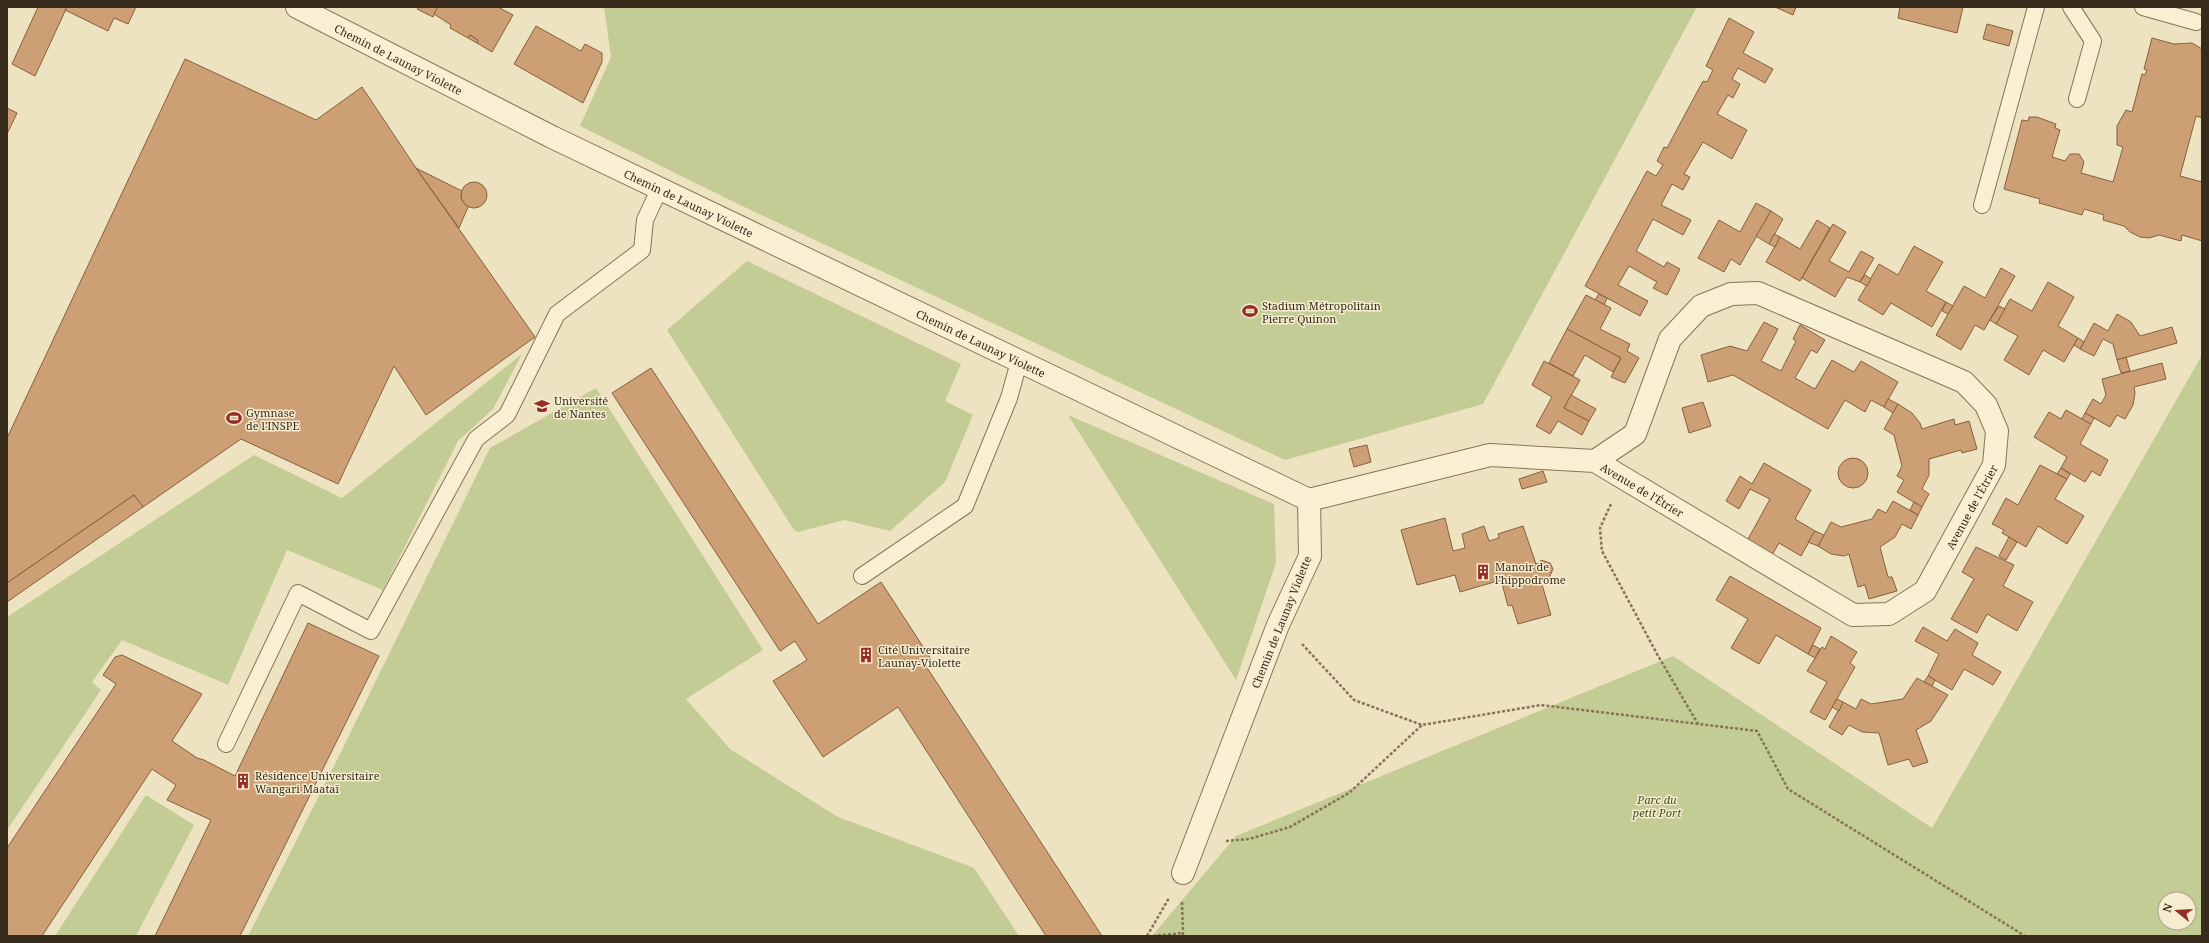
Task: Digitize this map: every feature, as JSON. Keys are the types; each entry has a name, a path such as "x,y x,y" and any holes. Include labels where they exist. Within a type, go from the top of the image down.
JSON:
{"street":[{"name":"Chemin de Launay Violette","path":"297,7 659,190 1309,500 1310,556 1278,625 1183,873"},
{"name":"Avenue de l'Étrier","path":"1309,500 1490,455 1595,461 1853,615 1889,614 1925,591 1994,465 1997,431 1986,405 1964,382 1758,293 1730,294 1701,306 1670,340 1635,434 1595,461"}],"lane":[{"path":"1982,205 2036,7"},
{"path":"2070,7 2093,41 2077,99"},
{"path":"2143,7 2196,22"},
{"path":"226,744 298,593 371,631 476,439 507,415 557,314 642,250 645,220 659,190"},
{"path":"862,576 965,506 1007,403 1020,362"}],"path":[{"path":"1600,528 1602,551 1657,654 1698,724"},
{"path":"1278,625 1299,641 1354,700 1422,725 1542,705 1757,731 1788,789 2025,936"},
{"path":"1194,845 1249,839 1290,828 1349,793 1422,725"},
{"path":"1147,936 1183,873"},
{"path":"1152,936 1182,932 1183,936"}],"green space":[{"name":"Stadium Métropolitain Pierre Quinon","path":"604,7 1697,7 1483,404 1285,460 738,204 580,126 611,57"},
{"path":"747,261 961,364 945,401 973,415 945,482 890,531 845,520 798,532 794,530 667,330"},
{"path":"522,354 493,409 458,441 383,590 287,550 228,685 122,640 92,682 101,690 7,830 7,617 254,455 342,498"},
{"name":"Parc du petit Port","path":"2202,355 2202,936 1152,936 1236,836 1673,656 1932,828"},
{"path":"596,388 763,650 686,699 730,749 838,817 974,868 1019,936 248,936 340,754 490,448"},
{"path":"1068,415 1274,504 1276,563 1236,680"},
{"path":"146,795 194,825 136,936 55,936"}],"building":[{"path":"38,7 67,7 35,76 12,64"},
{"path":"67,7 136,7 128,24 114,18 108,31 65,10"},
{"path":"419,7 438,7 433,17 417,9"},
{"path":"438,7 498,7 513,15 492,52 477,43 478,40 470,35 468,38 450,28 451,25 434,14"},
{"path":"1775,7 1796,7 1793,15"},
{"path":"1900,7 1963,7 1957,33 1898,18"},
{"path":"1729,18 1754,32 1743,53 1773,69 1765,83 1738,68 1732,79 1740,84 1733,98 1728,95 1717,114 1747,130 1732,159 1703,142 1684,174 1690,177 1683,190 1672,184 1661,205 1691,220 1683,235 1653,219 1636,251 1664,267 1667,262 1680,269 1667,295 1653,288 1657,282 1629,266 1618,285 1648,301 1640,316 1585,286 1647,171 1656,176 1663,165 1657,161 1664,147 1667,148 1703,81 1707,82 1713,70 1706,66"},
{"path":"1987,24 2013,31 2009,46 1983,39"},
{"path":"536,26 581,51 585,44 602,53 602,62 583,103 514,64"},
{"path":"470,35 478,40 477,43 468,38"},
{"path":"2152,38 2174,44 2192,43 2202,49 2202,118 2196,116 2180,176 2202,182 2202,241 2182,235 2181,241 2159,235 2149,238 2140,237 2130,232 2124,226 2103,220 2104,215 2084,209 2082,215 2039,203 2040,199 2004,189 2022,120 2028,121 2029,117 2037,117 2056,124 2055,128 2060,130 2052,157 2065,161 2070,154 2079,154 2084,162 2081,173 2113,182 2123,147 2117,145 2117,126 2126,110 2132,112 2142,74 2145,75 2147,70 2144,69"},
{"path":"185,59 316,120 362,87 416,168 535,337 426,415 394,366 338,484 241,439 143,507 134,495 7,583 7,438"},
{"path":"7,108 17,113 7,134"},
{"path":"416,168 462,191 461,197 463,202 468,207 459,228"},
{"path":"474,182 483,186 487,195 483,204 474,208 465,204 461,195 465,186"},
{"path":"1756,203 1771,211 1740,265 1731,259 1724,272 1698,258 1719,220 1740,232"},
{"path":"1771,211 1783,219 1769,244 1756,236"},
{"path":"1817,220 1830,228 1800,281 1766,262 1780,237 1800,249"},
{"path":"1833,224 1846,232 1829,261 1849,272 1861,251 1874,258 1860,282 1847,277 1835,297 1802,278"},
{"path":"1774,234 1780,237 1775,247 1769,244"},
{"path":"1914,246 1943,262 1926,291 1946,302 1932,327 1891,303 1883,315 1858,300 1879,264 1898,275"},
{"path":"2001,268 2015,276 1984,330 1975,325 1961,350 1936,335 1964,286 1985,298"},
{"path":"1865,275 1871,279 1867,286 1860,282"},
{"path":"2048,282 2074,297 2058,326 2078,338 2064,362 2043,350 2029,375 2004,360 2018,336 1996,324 2010,299 2032,311"},
{"path":"1599,294 1607,298 1604,305 1595,300"},
{"path":"1586,295 1611,308 1600,329 1630,344 1627,351 1639,358 1625,383 1611,377 1621,358 1567,329"},
{"path":"1946,302 1953,306 1948,314 1942,311"},
{"path":"1999,306 2005,309 1996,324 1990,320"},
{"path":"2117,314 2131,322 2140,336 2172,327 2177,343 2117,360 2113,344 2103,339 2094,356 2080,349 2094,323 2108,331"},
{"path":"1764,322 1778,329 1761,361 1781,371 1796,341 1793,339 1800,325 1825,340 1817,353 1811,350 1795,378 1815,389 1832,360 1854,372 1861,361 1898,382 1884,407 1871,400 1865,412 1845,400 1828,429 1733,375 1708,382 1701,355 1730,346 1747,351"},
{"path":"1567,329 1621,358 1613,372 1585,355 1573,376 1549,363"},
{"path":"2078,338 2084,342 2080,349 2074,345"},
{"path":"2126,357 2130,371 2121,373 2117,360"},
{"path":"1544,361 1580,380 1564,408 1589,421 1582,435 1558,421 1550,434 1536,426 1552,397 1532,385"},
{"path":"2162,363 2166,379 2134,387 2135,393 2133,405 2125,419 2117,415 2110,427 2085,413 2093,399 2101,404 2106,395 2102,379"},
{"name":"Cité Universitaire Launay-Violette","path":"651,368 818,624 881,582 931,659 924,663 1102,936 1046,936 898,707 823,757 773,681 807,660 795,641 780,651 612,393"},
{"path":"1571,395 1596,409 1589,421 1564,408"},
{"path":"1888,399 1898,404 1893,413 1884,407"},
{"path":"1703,402 1711,426 1689,433 1682,408"},
{"path":"1898,404 1912,413 1920,423 1922,429 1954,419 1955,425 1969,421 1977,449 1962,453 1961,450 1929,459 1929,475 1922,489 1929,494 1922,507 1897,492 1904,480 1897,476 1902,466 1894,435 1884,429"},
{"path":"2066,410 2091,424 2080,444 2108,460 2100,476 2092,471 2085,482 2061,468 2067,457 2034,437 2049,412 2061,419"},
{"path":"2085,413 2094,418 2091,424 2082,419"},
{"path":"1367,445 1371,462 1354,467 1349,449"},
{"path":"1853,458 1864,462 1868,473 1864,484 1853,488 1842,484 1838,473 1842,462"},
{"path":"1764,463 1811,490 1795,519 1815,531 1801,556 1779,543 1772,555 1747,541 1770,499 1750,489 1739,509 1726,501 1740,476 1752,484"},
{"path":"2040,465 2067,479 2055,499 2084,516 2067,544 2038,526 2026,547 2002,533 2004,530 1992,524 2006,498 2018,505"},
{"path":"2061,468 2070,474 2067,479 2057,474"},
{"path":"1543,471 1547,482 1522,489 1519,479"},
{"path":"134,495 143,507 7,602 7,583"},
{"path":"1893,501 1918,515 1911,529 1902,524 1895,537 1880,547 1888,577 1892,577 1897,591 1869,599 1865,585 1858,587 1849,554 1844,556 1831,554 1818,546 1831,522 1841,527 1872,519 1878,509 1886,513"},
{"path":"1914,502 1922,507 1918,515 1910,510"},
{"name":"Manoir de l'hippodrome","path":"1445,518 1453,551 1465,548 1462,534 1484,526 1489,541 1499,538 1498,534 1523,526 1536,564 1540,563 1541,560 1550,563 1553,569 1549,578 1541,581 1551,615 1518,624 1512,605 1508,606 1501,580 1460,592 1455,575 1417,585 1401,530"},
{"path":"1815,531 1824,535 1818,546 1808,542"},
{"path":"2009,537 2017,542 2006,560 1999,556"},
{"path":"1976,547 2014,565 2003,586 2033,602 2017,631 1987,614 1977,633 1951,619 1974,579 1962,572"},
{"path":"1730,576 1821,628 1808,654 1776,635 1759,664 1731,648 1748,619 1716,600"},
{"name":"Résidence Universitaire Wangari Maataï","path":"308,623 379,656 240,936 155,936 211,820 167,800 176,785 152,769 42,936 7,936 7,848 116,684 103,675 115,657 122,655 202,694 172,741 197,758 235,776"},
{"path":"1923,627 1947,641 1955,629 1978,643 1972,655 2001,672 1993,685 1964,669 1952,690 1928,676 1939,654 1915,641"},
{"path":"1831,636 1857,652 1850,663 1855,667 1825,720 1810,712 1827,682 1807,671 1822,647 1825,649"},
{"path":"1813,645 1820,649 1815,658 1808,654"},
{"path":"1928,676 1935,680 1932,686 1924,682"},
{"path":"1917,678 1948,695 1931,721 1916,730 1928,762 1913,767 1909,759 1888,765 1879,733 1862,732 1849,725 1842,735 1829,727 1843,702 1856,709 1861,699 1871,704 1903,699"},
{"path":"1837,699 1843,702 1839,711 1832,707"}],"place":[{"name":"Stadium Métropolitain Pierre Quinon","path":"1250,311"},
{"name":"Université de Nantes","path":"542,406"},
{"name":"Gymnase de l'INSPE","path":"234,418"},
{"name":"Manoir de l'hippodrome","path":"1483,572"},
{"name":"Cité Universitaire Launay-Violette","path":"866,655"},
{"name":"Résidence Universitaire Wangari Maataï","path":"243,781"}]}
